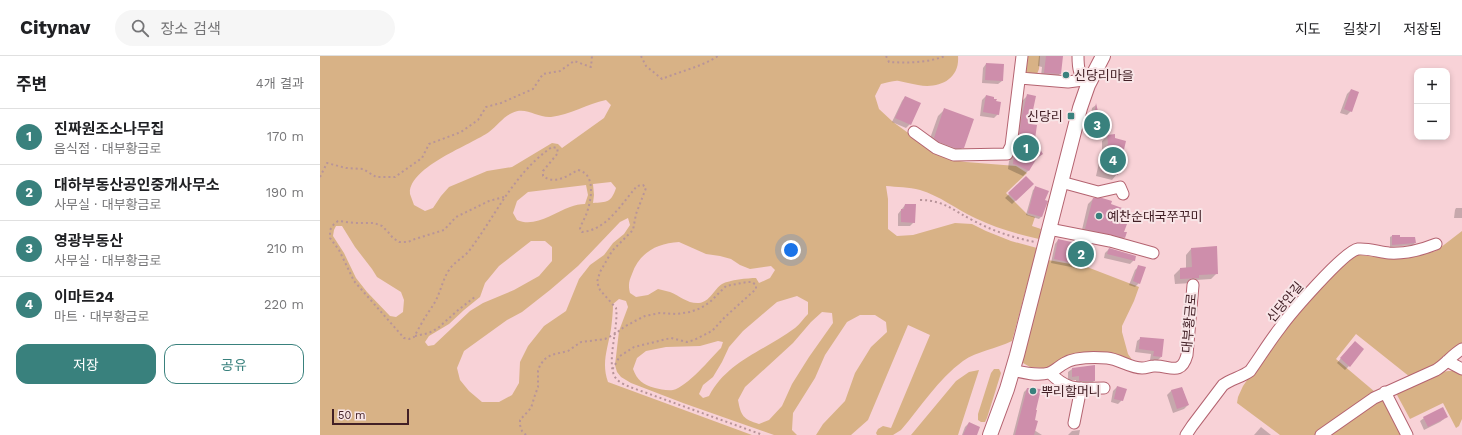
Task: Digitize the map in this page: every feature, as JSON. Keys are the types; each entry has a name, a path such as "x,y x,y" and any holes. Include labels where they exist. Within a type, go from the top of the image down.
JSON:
{"main road":[{"path":"990,435 1012,370 1050,229 1086,82 1104,56"}],"street":[{"path":"914,132 936,148 954,156 1008,154 1011,146 1022,56 1015,56"},
{"path":"1078,56 1079,72 1086,82"},
{"path":"1020,78 1086,82"},
{"path":"1061,182 1098,192 1120,188 1123,194"},
{"path":"1050,229 1110,241 1153,253"},
{"name":"신당안길","path":"1186,435 1223,385 1244,376 1250,371 1280,328 1323,278 1348,254 1359,249 1390,253 1404,253 1420,250 1436,244"},
{"name":"대부황금로","path":"1050,373 1069,361 1091,358 1113,359 1143,368 1155,365 1170,368 1181,366 1185,362 1187,355 1192,285"},
{"path":"1321,435 1358,408 1388,391 1436,370 1462,348"},
{"path":"1447,361 1462,369"},
{"path":"1012,370 1040,374 1050,373 1064,385 1073,388 1104,388"},
{"path":"1074,423 1081,388"},
{"path":"1388,391 1409,433"}],"path":[{"path":"320,177 327,163 346,168 363,169 376,177 395,177 422,158 429,144 461,132 478,120 486,107 501,103 533,89 543,74 560,71 574,61 591,67 592,56"},
{"path":"641,56 646,66 662,79 709,62 718,56"},
{"path":"886,56 889,62 906,63 938,59 944,56"},
{"path":"414,337 435,303 442,288 445,276 450,268 467,252 491,219 504,197 528,167 552,147 557,148 558,153 543,172 543,176 558,180 565,178 578,170 588,175 591,194 586,216 580,229 582,232 588,232 607,222 637,186 643,185 646,188 640,202 633,230 612,251 600,272 597,282 604,296 616,308 617,315 612,362 614,376 623,384 763,435"},
{"path":"476,296 457,310 438,328 409,339 404,338 354,280 339,250 330,238 330,230 338,221 374,223 382,226 399,242 408,242 444,230 456,217 489,201 504,197"},
{"path":"920,200 940,202 992,229 1026,240 1046,244"},
{"path":"526,435 522,431 520,420 530,408 538,387 538,371 540,365 551,355 568,351 581,342 606,339 645,316 660,313 676,314 690,312 701,308 710,302 726,286 747,282 752,282 756,285 756,289 752,294 740,303 712,331 687,342 671,338 634,347 620,356 612,370"}],"shaded area":[{"path":"320,56 958,56 958,64 955,71 951,77 940,84 926,86 893,81 881,84 875,96 879,109 893,122 936,153 948,159 1016,166 1027,173 1006,193 1028,215 1035,217 1032,226 1041,229 1039,239 983,222 920,190 886,186 888,199 888,229 897,236 913,235 955,223 972,224 1011,241 1037,248 1012,341 974,355 954,368 901,430 893,435 877,435 876,433 878,429 883,426 891,428 930,335 908,325 868,420 851,435 816,435 823,424 845,401 855,373 871,347 887,332 886,322 875,315 860,315 847,322 825,355 815,378 793,413 792,430 797,435 774,435 683,403 631,383 621,377 617,372 615,365 619,331 628,307 626,301 619,299 613,304 611,329 605,362 608,382 752,435 320,435","holes":["606,100 611,105 604,118 562,148 558,144 552,143 512,167 487,171 449,187 433,208 425,211 414,205 410,194 412,184 419,175 429,166 442,158 489,132 512,113 517,111 527,111 541,116 551,117 565,114","611,182 616,188 612,197 605,202 593,203 593,184","586,185 588,195 585,204 572,206 544,219 530,222 517,220 513,213 517,201 528,192","628,218 630,225 624,234 613,243 604,255 590,265 579,279 566,311 544,326 528,346 520,362 519,383 512,395 499,402 482,402 469,391 460,380 457,368 464,351 507,320 522,312 578,266 620,222","336,226 342,226 377,277 401,292 404,300 403,312 396,317 390,316 356,278 344,253 333,236","531,241 545,241 552,247 552,261 539,276 514,290 483,303 470,311 434,345 428,346 425,342 429,336 449,324 480,297 485,283 499,266","679,242 706,254 731,259 750,269 771,266 775,270 770,278 759,283 756,278 722,284 709,298 699,303 691,302 670,292 658,289 648,295 636,297 630,293 629,285 631,276 639,260 650,250 663,244","797,296 808,302 808,314 797,326 784,336 736,365 717,384 709,396 703,398 699,394 703,385 713,377 729,347 743,331 777,302","822,312 832,313 833,323 792,384 782,406 769,420 759,424 744,416 740,410 738,400 745,387 793,343 811,322","718,341 723,342 721,348 698,372 685,384 673,390 664,390 651,387 641,382 636,376 633,369 637,358 646,351 666,347 700,346"]},
{"path":"1024,56 1040,56 1037,74 1025,76"},
{"path":"1462,231 1462,346 1442,362 1410,377 1356,334 1336,359 1375,392 1315,435 1280,435 1237,403 1243,386 1282,329 1353,254 1392,259 1417,256 1436,251"},
{"path":"1048,260 1087,267 1139,287 1122,326 1122,332 1128,354 1133,361 1121,356 1043,368 1030,367 1023,363 1022,360"},
{"path":"994,369 999,369 1001,373 987,418 985,422 981,422 978,420 978,414 991,373"},
{"path":"979,370 958,435 911,435 956,381 969,372"},
{"path":"1457,371 1462,373 1462,419 1459,426 1456,428 1443,403 1410,419 1396,393 1438,373"},
{"path":"1384,396 1404,435 1326,435"}],"building":[{"path":"1046,56 1063,56 1061,74 1044,73"},
{"path":"986,63 1004,64 1003,81 985,80"},
{"path":"1351,89 1359,92 1352,112 1344,109"},
{"path":"1027,94 1036,96 1030,124 1037,125 1034,146 1039,147 1043,154 1037,158 1029,171 1013,164 1014,155 1018,147 1021,120"},
{"path":"986,95 994,97 994,99 997,99 996,101 1001,102 999,115 983,112"},
{"path":"905,96 921,103 911,125 895,118"},
{"path":"1096,103 1103,133 1091,135"},
{"path":"944,108 974,119 964,148 955,148 939,142 934,138"},
{"path":"1115,134 1115,138 1126,141 1118,175 1101,171 1108,143 1107,135"},
{"path":"1026,176 1034,184 1016,201 1008,193"},
{"path":"1035,186 1049,191 1045,200 1048,201 1042,217 1028,213"},
{"path":"1093,198 1102,198 1112,201 1111,204 1122,208 1120,212 1126,214 1123,222 1127,224 1124,232 1127,232 1125,238 1085,229"},
{"path":"905,204 916,204 915,223 901,222 901,209 904,209"},
{"path":"1392,235 1400,235 1400,237 1415,237 1416,243 1392,245"},
{"path":"1058,239 1090,244 1086,266 1054,259"},
{"path":"1217,246 1218,274 1199,275 1199,278 1180,279 1180,268 1192,267 1191,248"},
{"path":"1109,248 1136,256 1135,261 1107,254"},
{"path":"1138,265 1146,267 1140,284 1133,281"},
{"path":"1140,337 1164,339 1162,357 1153,356 1154,351 1139,349"},
{"path":"1355,341 1364,349 1350,367 1340,358"},
{"path":"1095,365 1095,381 1079,381 1079,376 1072,377 1072,368"},
{"path":"1117,386 1127,389 1123,401 1114,399"},
{"path":"1182,387 1189,405 1177,409 1171,390"},
{"path":"1027,388 1041,389 1035,420 1038,421 1034,435 1015,435"},
{"path":"1443,407 1448,417 1428,427 1423,417"},
{"path":"969,422 980,427 977,435 963,435"}],"place":[{"name":"신당리마을","path":"1066,75"},
{"name":"신당리","path":"1071,116"},
{"name":"영광부동산","path":"1097,125"},
{"name":"진짜원조소나무집","path":"1026,148"},
{"name":"이마트24","path":"1113,160"},
{"name":"예찬순대국쭈꾸미","path":"1099,216"},
{"name":"대하부동산공인중개사무소","path":"1081,254"},
{"name":"뿌리할머니","path":"1033,391"}]}
